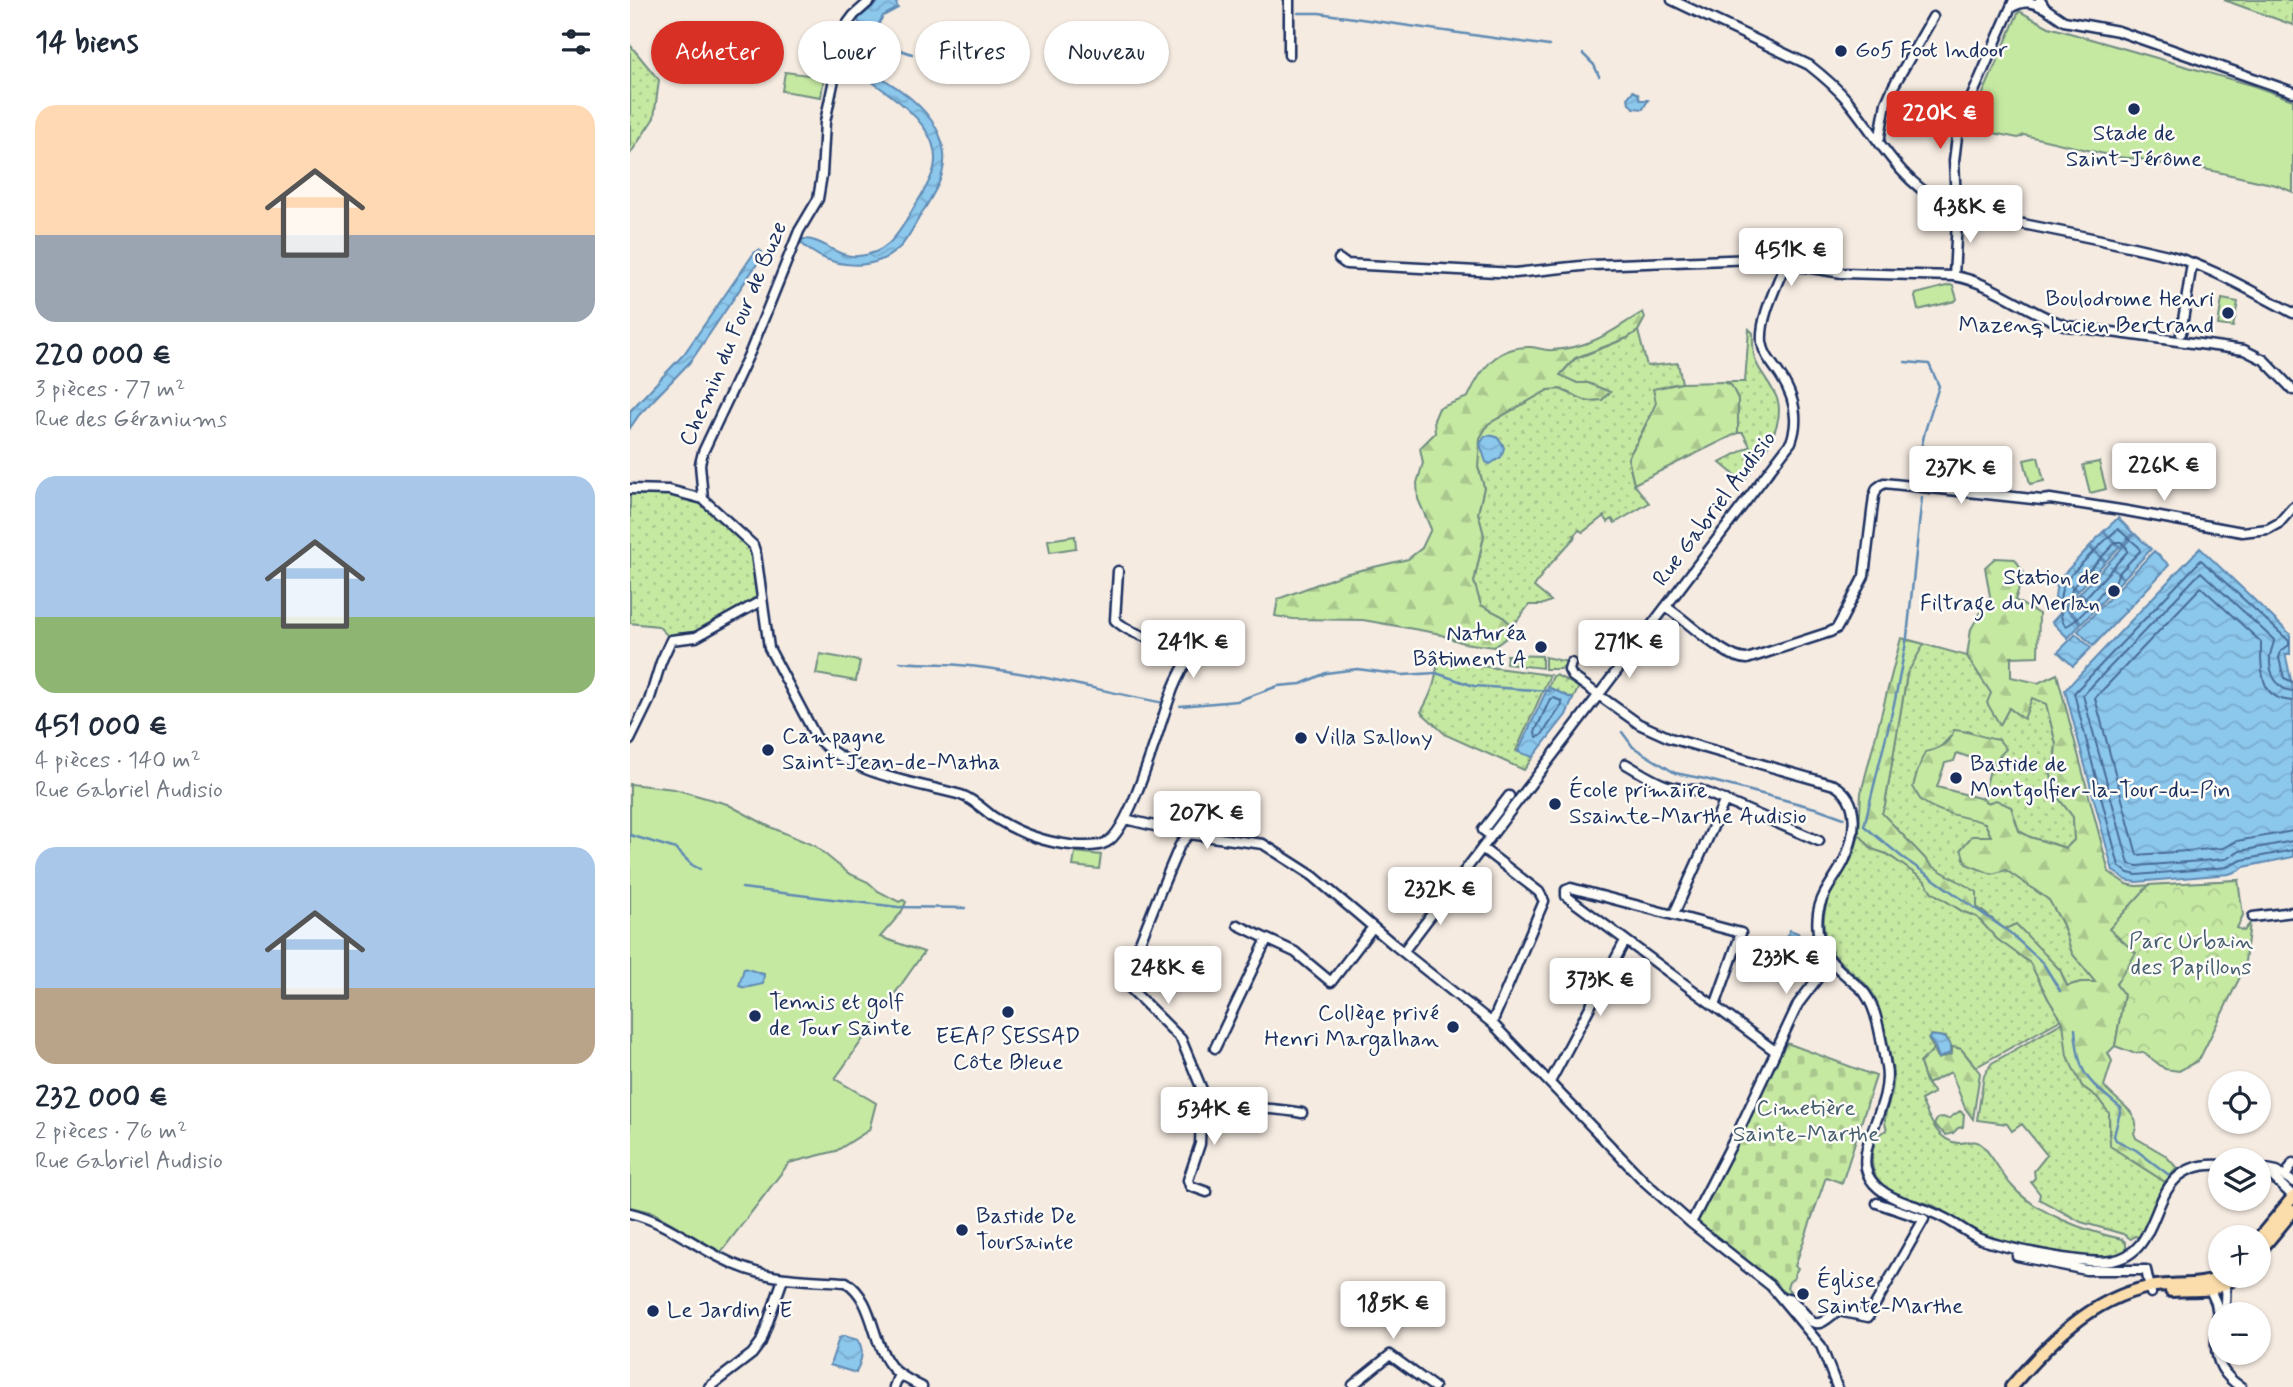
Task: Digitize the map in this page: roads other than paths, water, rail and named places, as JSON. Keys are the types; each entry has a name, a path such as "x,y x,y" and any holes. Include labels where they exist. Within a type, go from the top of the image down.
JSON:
{"main road":[{"path":"2270,1225 2293,1196"},
{"path":"2271,1238 2293,1211"},
{"path":"2151,1290 2174,1284 2208,1286"},
{"path":"2011,1387 2052,1341 2093,1310 2129,1292 2185,1291 2208,1286"}],"street":[{"name":"Chemin du Four de Buze","path":"703,499 699,464 703,452 751,350 799,231 820,192 825,122 845,27 871,0"},
{"path":"1289,0 1289,55"},
{"path":"1672,0 1809,65 1840,92 1913,182 1929,195 1957,210 2192,263 2217,273 2293,313"},
{"path":"2040,0 2064,21 2118,31 2293,92"},
{"path":"1954,276 1957,210 1954,161 1958,128 2014,2 2045,4"},
{"path":"1879,142 1886,103 1892,87 1933,17"},
{"path":"1339,259 1346,264 1515,273 1591,265 1755,259 1842,273 1954,276 1997,291 2053,322 2067,326 2244,350 2264,360 2293,390"},
{"path":"2181,333 2192,263"},
{"name":"Rue Gabriel Audisio","path":"1403,952 1781,457 1794,433 1796,417 1792,398 1780,374 1769,361 1762,343 1767,314 1785,264"},
{"path":"1666,607 1724,650 1741,659 1830,632 1837,628 1842,620 1864,576 1874,496 1877,488 1884,483 2050,499 2242,532 2270,528 2279,523 2293,507"},
{"path":"630,489 670,490 703,499 752,545 756,554 769,648 816,737 829,749 864,768 914,785 967,798 1014,830 1047,841 1098,845 1111,840 1125,819 1158,735 1170,696 1188,659 1181,650 1149,638 1115,620 1118,571"},
{"path":"630,740 649,701 671,640 696,637 761,601"},
{"path":"1571,663 1569,670 1572,676 1639,724 1670,738 1834,785 1846,795 1854,811 1851,840 1844,861 1822,900 1817,925 1821,945 1830,962 1866,993 1881,1043 1887,1080 1865,1160 1869,1179 1878,1190 1930,1211 1972,1235 1993,1243 2068,1259 2105,1262 2121,1258 2138,1249 2166,1190 2178,1176 2202,1165 2208,1165"},
{"path":"1626,764 1672,789 1700,790 1819,841"},
{"path":"1491,836 1483,830 1509,796"},
{"path":"1674,914 1725,800"},
{"path":"1125,819 1189,834 1263,845 1313,876 1492,1023 1645,1182 1770,1286 1821,1346 1834,1385"},
{"path":"1189,834 1180,845 1124,982 1181,1039 1208,1104"},
{"path":"1482,848 1539,892 1543,905 1492,1023"},
{"path":"1715,1006 1741,933 1571,888 1566,890 1566,896 1775,1051"},
{"path":"2253,917 2293,912"},
{"path":"1238,925 1295,952 1331,982 1373,927"},
{"path":"1214,1048 1267,939"},
{"path":"1550,1082 1625,941"},
{"path":"1691,1223 1798,1004 1830,962"},
{"path":"1208,1104 1302,1113"},
{"path":"1207,1192 1190,1186 1188,1180 1200,1143 1201,1116 1208,1104"},
{"path":"2271,1170 2277,1171 2289,1180 2293,1163"},
{"path":"2271,1175 2293,1196"},
{"path":"1784,1300 1789,1298 1816,1324 1821,1324 1838,1311 1868,1317 1924,1219 1877,1203"},
{"path":"630,1213 650,1218 723,1259 765,1276 846,1282 853,1286 862,1297 889,1364 899,1374 922,1387"},
{"path":"2017,1256 2086,1270 2146,1270 2151,1290"},
{"path":"709,1387 752,1354 761,1342 783,1279"},
{"path":"1353,1385 1390,1355 1434,1387"},
{"path":"2220,1365 2223,1372 2240,1386"},
{"path":"894,1387 899,1374"}],"water":[{"path":"881,0 899,0 896,3 898,8 883,16 880,21 858,19"},
{"path":"876,84 892,84 908,96 935,126 942,144 942,176 911,232 891,254 866,264 838,263 812,252 801,243 803,239 850,256 867,255 889,244 904,224 926,187 934,168 935,157 929,135 906,108"},
{"path":"1633,91 1638,94 1640,100 1648,100 1643,109 1629,104 1628,97"},
{"path":"759,250 762,252 761,258 691,361 630,428 630,411 684,354 754,253"},
{"path":"1485,436 1497,438 1504,448 1501,457 1490,464 1486,462 1480,444"},
{"path":"2118,518 2133,533 2120,547 2104,531"},
{"path":"2103,532 2119,547 2106,561 2090,546"},
{"path":"2135,534 2151,549 2124,578 2110,566 2123,579 2096,608 2080,593"},
{"path":"2089,547 2105,562 2078,591 2062,576"},
{"name":"Station de Filtrage du Merlan","path":"2200,548 2290,634 2290,654 2286,654 2286,657 2293,689 2293,857 2244,867 2229,874 2136,882 2126,880 2113,871 2065,690"},
{"path":"2154,551 2169,565 2093,646 2078,631"},
{"path":"2061,577 2077,592 2064,606 2055,597 2057,581"},
{"path":"2079,594 2095,609 2082,623 2066,607"},
{"path":"2065,608 2081,624 2068,638 2052,622"},
{"path":"2076,634 2091,648 2073,666 2058,652"},
{"path":"1548,687 1573,699 1566,715 1533,757 1518,752"},
{"path":"1790,930 1798,933 1804,945 1803,951 1782,945"},
{"path":"744,968 764,974 763,984 745,988 739,986"},
{"path":"1931,1036 1946,1039 1950,1045 1950,1053 1939,1058 1929,1039"},
{"path":"844,1336 858,1340 860,1344 862,1356 856,1373 830,1365 839,1338"}],"waterway":[{"path":"1298,13 1319,13 1549,46"},
{"path":"901,50 912,54"},
{"path":"1583,54 1594,65 1599,76"},
{"path":"1905,362 1929,364 1939,386 1914,480"},
{"path":"1922,497 1907,637 1895,700 1864,826 1902,857 2009,932 2043,963 2060,991"},
{"path":"900,662 959,665 1011,672 1164,703"},
{"path":"1180,706 1237,701 1278,686 1301,684 1326,673 1357,669 1403,675 1436,673 1474,686 1550,691"},
{"path":"1622,732 1633,747 1675,773 1819,809 1844,818"},
{"path":"630,835 676,849 700,869"},
{"path":"742,888 898,907 965,908"},
{"path":"2075,1029 2079,1058 2086,1076 2121,1108 2114,1136 2116,1140 2136,1150 2169,1175"}],"place":[{"name":"Go5 Foot Indoor","path":"1841,51"},
{"name":"Stade de Saint-Jérôme","path":"2134,109"},
{"name":"Boulodrome Henri Mazenq Lucien Bertrand","path":"2228,313"},
{"name":"Station de Filtrage du Merlan","path":"2114,591"},
{"name":"Naturéa Bâtiment A","path":"1541,647"},
{"name":"Villa Sallony","path":"1301,738"},
{"name":"Campagne Saint-Jean-de-Matha","path":"768,750"},
{"name":"Bastide de Montgolfier-la-Tour-du-Pin","path":"1956,778"},
{"name":"École primaire Ssainte-Marthe Audisio","path":"1555,804"},
{"name":"EEAP SESSAD Côte Bleue","path":"1008,1012"},
{"name":"Tennis et golf de Tour Sainte","path":"755,1016"},
{"name":"Collège privé Henri Margalhan","path":"1453,1027"},
{"name":"Bastide De Toursainte","path":"962,1230"},
{"name":"Église Sainte-Marthe","path":"1803,1294"},
{"name":"Le Jardin : E","path":"653,1311"}],"park label":[{"name":"Parc Urbain des Papillons","path":"2191,955"},
{"name":"Cimetière Sainte-Marthe","path":"1806,1122"}]}
